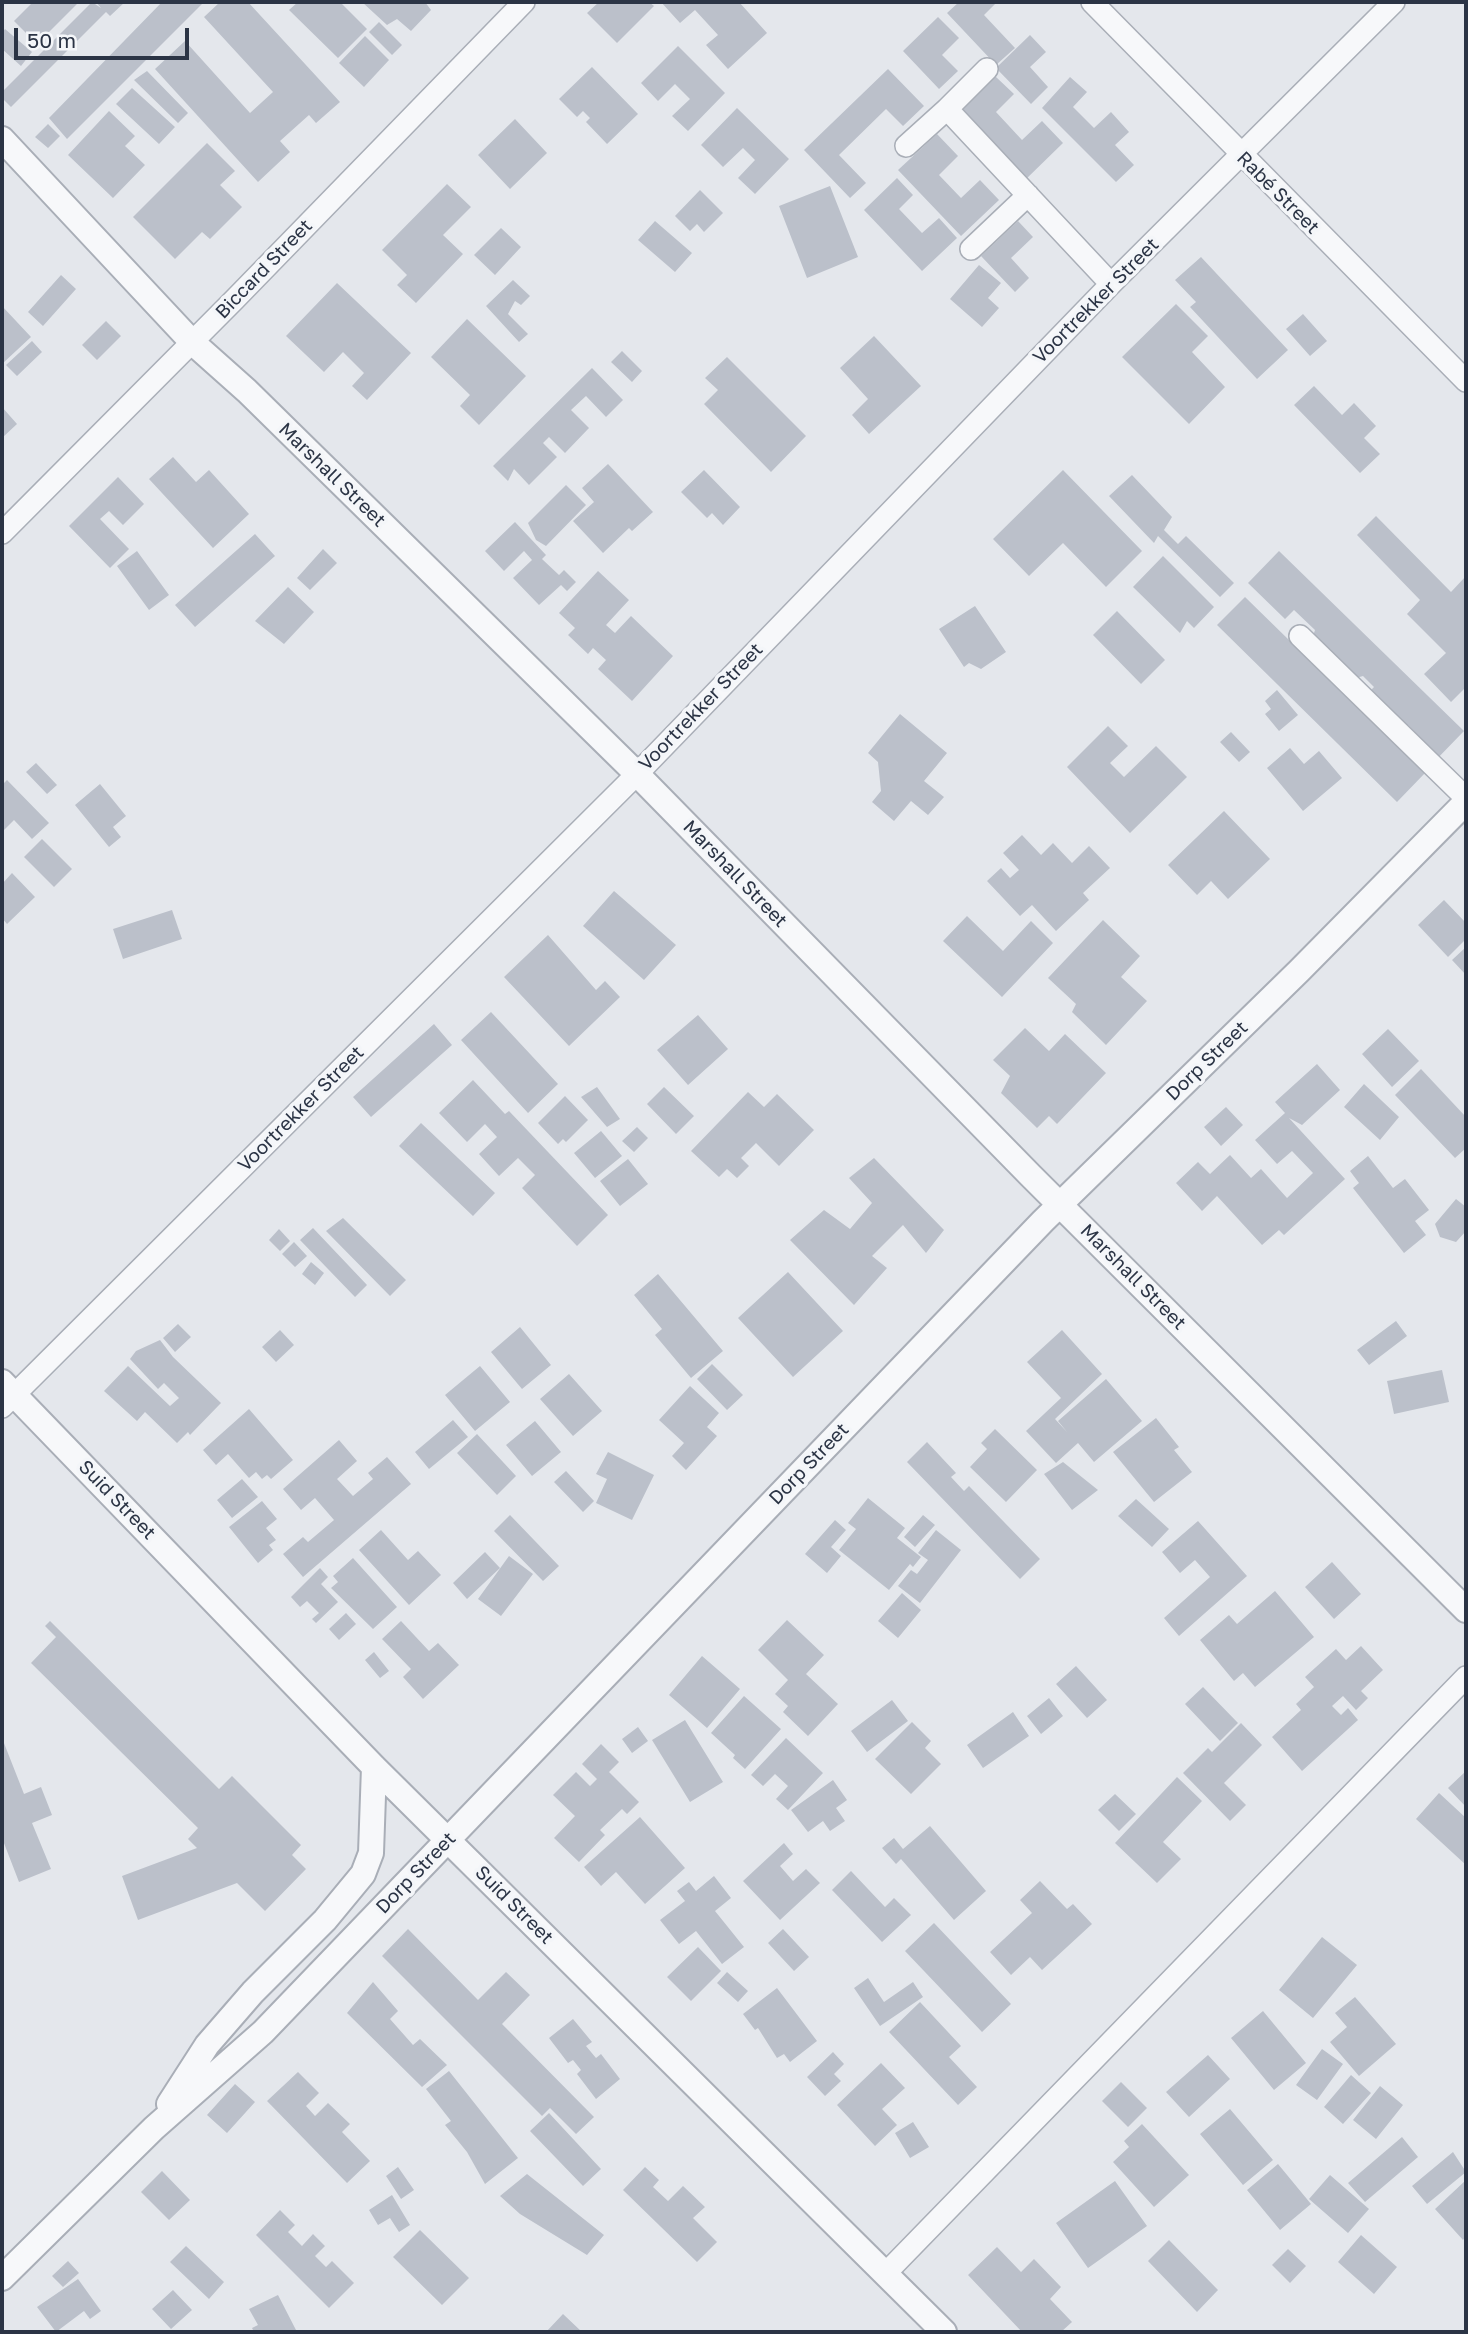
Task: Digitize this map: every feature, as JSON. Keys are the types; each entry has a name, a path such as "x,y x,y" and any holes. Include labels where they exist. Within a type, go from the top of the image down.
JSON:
{"street":[{"name":"Biccard Street","path":"2,533 524,2"},
{"name":"Rabé Street","path":"1092,2 1241,156 1466,381"},
{"name":"Voortrekker Street","path":"6,1394 637,774 1111,284 1394,2"},
{"path":"905,146 987,69"},
{"path":"947,109 1111,284"},
{"name":"Marshall Street","path":"2,139 192,342 247,391 637,774 1059,1204 1466,1610"},
{"path":"971,250 1028,195"},
{"path":"1300,636 1466,800"},
{"name":"Dorp Street","path":"2,2278 154,2128 263,2032 1059,1204 1299,971 1466,800"},
{"name":"Suid Street","path":"6,1394 374,1767 944,2332"},
{"path":"885,2274 1466,1677"},
{"name":"Dorp Street","path":"154,2128 207,2045 253,1992 325,1920 363,1874 371,1853 374,1767"}],"building":[{"path":"33,2 79,2 37,44 14,21"},
{"path":"92,2 101,8 96,2 125,2 110,16 106,12 11,107 2,98 2,92"},
{"path":"162,2 204,2 67,139 49,118"},
{"path":"220,2 248,2 340,102 316,123 309,115 280,141 290,152 258,182 155,69 185,41 250,113 273,92 204,17"},
{"path":"298,2 340,2 367,29 338,58 289,10"},
{"path":"362,2 425,2 431,10 411,31 397,19 387,25"},
{"path":"599,2 649,2 654,6 617,43 587,13"},
{"path":"661,2 739,2 767,33 728,69 706,45 718,35 695,10 680,23"},
{"path":"959,2 997,2 984,15 1015,48 996,65 947,13"},
{"path":"938,17 959,38 942,55 958,71 939,89 903,51"},
{"path":"379,22 402,45 392,55 369,32"},
{"path":"5,29 32,52 21,66 2,49 2,33"},
{"path":"1030,35 1046,52 1030,67 1048,87 1031,104 996,68"},
{"path":"365,36 389,60 364,87 339,63"},
{"path":"678,46 725,93 688,131 672,116 690,99 675,84 658,101 641,83"},
{"path":"592,67 638,114 607,144 586,122 590,118 583,111 577,117 559,99"},
{"path":"888,69 924,106 903,126 886,109 839,155 866,183 850,198 804,150"},
{"path":"147,71 188,113 178,123 134,80"},
{"path":"996,77 1014,94 996,112 1022,140 1042,121 1063,143 1023,182 955,111 989,78"},
{"path":"1070,77 1087,92 1073,107 1094,128 1111,112 1129,132 1115,145 1134,165 1116,182 1042,108"},
{"path":"132,88 175,127 159,144 116,104"},
{"path":"737,108 789,159 755,194 738,178 755,160 743,148 723,167 701,145"},
{"path":"109,111 135,136 125,146 145,165 113,198 68,155"},
{"path":"515,119 547,153 510,189 478,155"},
{"path":"48,124 60,136 48,148 35,137"},
{"path":"937,134 958,156 939,175 961,198 980,180 999,200 961,236 898,170"},
{"path":"207,143 235,171 220,185 242,207 210,239 202,232 175,259 133,217"},
{"path":"897,178 913,195 899,209 922,233 939,218 957,238 922,271 864,210"},
{"path":"447,184 471,207 443,235 463,254 416,303 397,285 407,275 382,250"},
{"path":"830,186 858,257 807,278 779,206"},
{"path":"700,190 723,213 704,232 697,224 690,231 675,216"},
{"path":"655,221 692,253 675,272 638,240"},
{"path":"1018,221 1033,237 1011,258 1029,278 1015,292 981,256"},
{"path":"501,228 521,247 495,275 474,255"},
{"path":"1201,257 1288,350 1257,379 1190,307 1196,302 1175,280"},
{"path":"979,265 1001,283 988,298 999,308 982,327 950,299"},
{"path":"61,275 76,289 43,326 28,312"},
{"path":"513,280 530,296 521,305 515,301 508,314 528,334 519,342 486,306"},
{"path":"337,283 411,353 367,400 352,386 364,373 343,352 324,372 286,336"},
{"path":"1176,304 1208,336 1192,352 1225,387 1189,424 1122,357"},
{"path":"2,306 31,337 2,364"},
{"path":"1303,314 1327,341 1310,356 1286,329"},
{"path":"467,319 526,376 479,425 460,406 470,395 431,357"},
{"path":"106,321 121,336 97,360 82,345"},
{"path":"874,336 921,386 869,434 852,415 868,399 840,368"},
{"path":"32,341 42,352 17,376 6,365"},
{"path":"622,351 642,371 632,382 611,362"},
{"path":"727,357 806,436 771,472 704,404 718,390 705,378"},
{"path":"592,368 623,400 606,417 586,396 571,410 589,428 565,453 549,437 543,443 557,457 529,485 514,469 508,481 493,466"},
{"path":"1314,386 1342,415 1354,403 1376,426 1364,438 1380,454 1360,473 1294,405"},
{"path":"2,407 17,424 2,438"},
{"path":"173,457 196,482 209,470 249,514 213,548 149,479"},
{"path":"608,464 653,512 632,531 629,528 603,553 573,521 594,502 582,488"},
{"path":"704,470 740,507 723,525 712,513 707,518 681,492"},
{"path":"1063,470 1142,551 1106,587 1063,543 1029,576 993,539"},
{"path":"1132,475 1172,517 1164,530 1178,544 1186,536 1234,583 1220,597 1158,536 1154,543 1109,496"},
{"path":"118,477 144,504 123,525 109,511 100,519 129,549 110,568 69,526"},
{"path":"566,485 586,505 546,546 536,540 528,523"},
{"path":"1376,516 1451,592 1466,576 1466,687 1451,702 1424,674 1446,653 1407,614 1420,600 1357,535"},
{"path":"515,522 546,555 542,559 559,575 564,570 576,582 567,591 561,585 539,605 513,578 532,560 524,551 504,571 485,551"},
{"path":"255,534 275,556 195,627 175,605"},
{"path":"323,549 337,563 310,590 297,578"},
{"path":"137,551 169,595 149,610 117,566"},
{"path":"1279,551 1464,731 1432,764 1416,748 1423,741 1408,725 1404,729 1367,694 1374,687 1363,676 1356,678 1312,639 1315,630 1294,610 1285,619 1248,583"},
{"path":"1163,556 1214,607 1194,628 1187,621 1180,633 1133,587"},
{"path":"598,571 629,600 606,625 615,633 631,616 673,656 632,701 598,669 606,660 593,648 588,654 568,635 575,628 559,613"},
{"path":"288,587 314,612 284,644 255,621"},
{"path":"1245,597 1425,773 1397,802 1217,625"},
{"path":"975,606 1006,652 981,669 969,663 964,667 939,629"},
{"path":"1117,611 1165,660 1141,684 1093,635"},
{"path":"1277,690 1298,715 1279,731 1265,714 1271,709 1265,701"},
{"path":"900,714 947,753 924,781 944,797 928,815 911,801 894,821 872,802 881,791 878,762 868,753"},
{"path":"1108,726 1128,746 1110,763 1124,777 1156,746 1187,777 1130,833 1067,767"},
{"path":"1231,732 1250,752 1239,762 1220,742"},
{"path":"1290,748 1304,764 1319,751 1342,778 1303,811 1267,768"},
{"path":"36,763 57,785 47,794 26,772"},
{"path":"7,780 49,823 32,839 14,820 4,830 2,827 2,785"},
{"path":"100,784 126,816 113,827 121,837 109,847 75,805"},
{"path":"1224,811 1270,859 1228,899 1211,881 1197,895 1168,865"},
{"path":"1022,835 1041,855 1053,843 1072,863 1089,846 1110,868 1083,893 1089,900 1056,931 1032,905 1020,916 987,881 1001,868 1010,878 1019,870 1003,853"},
{"path":"42,839 72,869 54,887 24,857"},
{"path":"12,873 35,897 7,924 2,918 2,884"},
{"path":"614,891 676,945 644,980 583,926"},
{"path":"1444,900 1466,923 1466,939 1448,957 1418,925"},
{"path":"172,910 182,939 123,959 113,929"},
{"path":"967,916 1003,951 1031,921 1053,943 1002,997 943,941"},
{"path":"1103,920 1140,956 1121,977 1147,1001 1106,1045 1072,1012 1076,1004 1048,978"},
{"path":"548,935 596,990 605,981 620,997 569,1046 504,977"},
{"path":"1466,947 1466,975 1452,960"},
{"path":"491,1012 558,1084 528,1113 461,1040"},
{"path":"698,1015 728,1049 688,1085 657,1050"},
{"path":"434,1024 452,1045 371,1117 353,1097"},
{"path":"1025,1028 1049,1051 1065,1034 1106,1073 1057,1124 1049,1116 1037,1128 1001,1093 1010,1076 993,1060"},
{"path":"1388,1029 1419,1061 1392,1087 1362,1054"},
{"path":"1317,1064 1340,1090 1302,1125 1289,1118 1345,1179 1284,1235 1279,1230 1262,1245 1217,1196 1202,1211 1176,1183 1198,1162 1210,1174 1230,1155 1251,1178 1261,1169 1287,1198 1313,1173 1292,1151 1277,1164 1255,1140 1285,1113 1275,1102"},
{"path":"1421,1069 1466,1117 1466,1148 1455,1158 1395,1095"},
{"path":"473,1080 505,1114 509,1111 608,1215 577,1246 522,1188 535,1175 518,1158 499,1176 479,1154 497,1137 485,1124 467,1142 439,1113"},
{"path":"1364,1084 1399,1117 1380,1140 1344,1107"},
{"path":"597,1087 620,1119 607,1127 581,1097"},
{"path":"664,1087 694,1116 676,1134 647,1104"},
{"path":"748,1092 764,1107 777,1094 814,1130 779,1166 756,1143 741,1158 749,1166 737,1178 727,1169 719,1177 691,1151"},
{"path":"565,1096 588,1120 566,1142 563,1139 558,1144 538,1123"},
{"path":"1226,1107 1243,1125 1221,1146 1204,1127"},
{"path":"421,1123 495,1193 473,1216 399,1146"},
{"path":"637,1127 648,1138 634,1152 622,1141"},
{"path":"601,1131 622,1156 595,1178 574,1153"},
{"path":"1368,1156 1393,1188 1405,1179 1429,1210 1415,1221 1426,1235 1404,1253 1353,1188 1359,1183 1350,1171"},
{"path":"874,1158 944,1230 926,1253 903,1225 872,1256 887,1268 854,1305 790,1240 824,1210 850,1229 872,1203 849,1178"},
{"path":"628,1159 648,1184 620,1206 600,1181"},
{"path":"1456,1199 1466,1207 1466,1231 1456,1242 1440,1237 1435,1224"},
{"path":"343,1218 406,1280 390,1296 326,1231"},
{"path":"313,1228 367,1285 355,1297 300,1240"},
{"path":"279,1229 290,1241 280,1251 269,1240"},
{"path":"294,1242 307,1256 295,1267 282,1254"},
{"path":"311,1262 324,1273 315,1285 302,1274"},
{"path":"788,1272 843,1331 793,1377 738,1318"},
{"path":"658,1274 723,1351 691,1378 655,1335 662,1329 634,1295"},
{"path":"1396,1321 1407,1336 1369,1365 1357,1350"},
{"path":"178,1324 191,1337 175,1352 163,1338"},
{"path":"520,1327 551,1365 522,1389 491,1352"},
{"path":"280,1330 294,1345 276,1362 262,1347"},
{"path":"1062,1330 1102,1374 1055,1419 1067,1432 1058,1421 1106,1379 1142,1421 1094,1462 1078,1443 1056,1463 1026,1431 1061,1398 1027,1362"},
{"path":"160,1340 173,1357 221,1403 190,1435 188,1432 177,1443 145,1412 137,1421 104,1391 128,1366 170,1406 179,1398 164,1383 158,1389 130,1359 136,1351"},
{"path":"712,1364 743,1395 727,1410 697,1379"},
{"path":"480,1366 510,1402 475,1431 445,1395"},
{"path":"1442,1370 1449,1402 1394,1414 1387,1381"},
{"path":"569,1374 602,1411 573,1436 540,1399"},
{"path":"690,1386 719,1413 707,1427 717,1436 686,1470 672,1456 684,1443 659,1420"},
{"path":"249,1409 293,1460 271,1479 267,1475 262,1479 256,1472 249,1478 228,1454 216,1465 203,1450"},
{"path":"1156,1418 1179,1447 1174,1450 1192,1472 1154,1502 1113,1452"},
{"path":"453,1420 468,1437 429,1469 415,1452"},
{"path":"535,1421 561,1452 532,1476 506,1445"},
{"path":"995,1429 1037,1470 1006,1502 970,1467 987,1449 981,1443"},
{"path":"477,1434 516,1476 497,1495 457,1453"},
{"path":"339,1440 357,1461 337,1479 353,1496 373,1479 368,1473 387,1457 411,1484 303,1577 283,1554 303,1537 308,1542 334,1520 315,1498 301,1510 283,1489"},
{"path":"927,1442 956,1473 951,1477 964,1491 969,1486 1040,1559 1020,1579 907,1462"},
{"path":"608,1452 654,1475 632,1520 596,1503 607,1479 596,1474"},
{"path":"1063,1462 1098,1490 1072,1510 1044,1474"},
{"path":"566,1471 594,1501 583,1512 554,1482"},
{"path":"242,1479 258,1497 232,1518 217,1500"},
{"path":"868,1498 905,1528 897,1538 921,1557 913,1567 910,1564 889,1590 839,1550 856,1529 848,1523"},
{"path":"1136,1499 1169,1529 1152,1547 1118,1516"},
{"path":"262,1501 277,1519 266,1528 276,1540 269,1545 273,1550 258,1563 229,1527"},
{"path":"510,1515 559,1566 543,1581 494,1531"},
{"path":"923,1515 935,1525 915,1547 904,1537"},
{"path":"835,1520 846,1530 831,1547 841,1556 827,1573 805,1554"},
{"path":"1198,1521 1247,1576 1179,1636 1164,1618 1210,1577 1195,1560 1180,1573 1162,1552"},
{"path":"381,1530 408,1560 418,1551 441,1575 409,1605 359,1550"},
{"path":"936,1530 961,1550 920,1603 898,1586 911,1570 917,1574 928,1560 918,1553"},
{"path":"485,1552 500,1568 467,1599 453,1583"},
{"path":"509,1556 533,1574 501,1616 478,1599"},
{"path":"353,1558 397,1607 373,1629 331,1588 338,1582 333,1576"},
{"path":"1332,1562 1361,1594 1334,1619 1305,1587"},
{"path":"320,1568 328,1577 321,1584 338,1602 316,1623 312,1619 319,1613 307,1601 300,1607 291,1597"},
{"path":"1275,1591 1314,1637 1255,1687 1243,1673 1234,1681 1200,1640 1229,1615 1237,1624"},
{"path":"902,1593 921,1610 898,1638 878,1621"},
{"path":"346,1613 356,1624 339,1640 329,1629"},
{"path":"787,1620 824,1655 806,1674 838,1704 808,1736 783,1712 788,1706 775,1694 788,1680 758,1650"},
{"path":"50,1621 219,1789 232,1776 301,1845 292,1855 306,1869 265,1911 237,1883 138,1920 122,1876 197,1848 188,1839 198,1828 31,1663 56,1637 45,1626"},
{"path":"401,1621 429,1651 438,1643 459,1665 423,1699 403,1677 411,1669 382,1639"},
{"path":"1361,1646 1383,1670 1361,1691 1368,1698 1356,1710 1343,1696 1332,1706 1341,1715 1348,1708 1358,1720 1302,1771 1272,1737 1301,1710 1296,1704 1314,1687 1305,1677 1336,1649 1346,1660"},
{"path":"374,1652 389,1671 380,1678 365,1660"},
{"path":"702,1656 740,1689 707,1728 669,1695"},
{"path":"1076,1666 1107,1700 1087,1718 1056,1684"},
{"path":"1203,1687 1238,1723 1220,1741 1185,1704"},
{"path":"744,1696 781,1729 745,1769 733,1758 735,1755 711,1733"},
{"path":"1049,1698 1063,1716 1041,1734 1027,1716"},
{"path":"892,1700 908,1721 867,1752 851,1731"},
{"path":"1013,1712 1029,1736 983,1768 967,1745"},
{"path":"685,1720 723,1782 690,1802 652,1740"},
{"path":"912,1722 931,1741 925,1748 941,1764 911,1794 875,1759"},
{"path":"1241,1723 1262,1745 1224,1783 1246,1805 1230,1821 1183,1773 1208,1748 1212,1752"},
{"path":"638,1727 648,1741 632,1753 622,1739"},
{"path":"2,1738 24,1794 41,1787 52,1815 32,1823 51,1869 19,1882 2,1838"},
{"path":"786,1738 823,1773 788,1810 776,1799 788,1786 775,1774 763,1786 751,1775"},
{"path":"601,1744 619,1762 609,1772 639,1802 627,1814 622,1809 600,1830 605,1835 579,1862 554,1838 575,1816 553,1795 576,1772 590,1786 597,1779 582,1764"},
{"path":"1466,1771 1466,1807 1448,1788"},
{"path":"1177,1777 1202,1801 1163,1842 1181,1859 1157,1883 1115,1843"},
{"path":"833,1780 847,1800 836,1808 845,1821 830,1831 823,1821 808,1832 791,1810"},
{"path":"1439,1793 1466,1818 1466,1865 1416,1819"},
{"path":"1115,1794 1136,1814 1119,1831 1098,1810"},
{"path":"640,1817 685,1868 645,1904 616,1872 601,1886 584,1867"},
{"path":"930,1826 986,1891 954,1920 901,1859 896,1864 882,1848 894,1838 903,1849"},
{"path":"784,1843 793,1854 780,1866 793,1881 806,1869 820,1883 780,1920 743,1881"},
{"path":"851,1871 885,1907 894,1898 911,1915 882,1942 832,1890"},
{"path":"714,1876 731,1898 715,1911 744,1947 722,1964 696,1931 679,1944 660,1920 685,1901 677,1891 689,1882 696,1891"},
{"path":"1040,1881 1067,1909 1073,1904 1092,1924 1042,1970 1030,1957 1011,1975 990,1952 1032,1913 1020,1900"},
{"path":"934,1923 1011,2004 982,2032 905,1951"},
{"path":"408,1929 478,2000 506,1972 530,1995 502,2024 594,2117 576,2134 550,2108 542,2116 382,1956"},
{"path":"783,1929 809,1957 794,1971 768,1943"},
{"path":"1322,1937 1357,1965 1313,2018 1279,1990"},
{"path":"698,1947 721,1971 691,2001 667,1977"},
{"path":"727,1972 748,1991 738,2002 717,1983"},
{"path":"868,1978 884,2002 913,1982 923,1997 880,2026 854,1988"},
{"path":"373,1982 398,2011 390,2019 413,2045 420,2039 447,2065 422,2087 347,2013"},
{"path":"777,1988 817,2041 790,2062 784,2054 777,2058 758,2028 755,2030 743,2014"},
{"path":"1355,1997 1396,2044 1359,2076 1330,2042 1347,2027 1335,2013"},
{"path":"920,2002 961,2046 949,2057 977,2087 958,2105 889,2032"},
{"path":"1263,2011 1306,2063 1274,2090 1231,2038"},
{"path":"573,2019 592,2042 586,2046 596,2058 601,2054 620,2079 596,2099 577,2074 581,2070 573,2060 568,2063 549,2038"},
{"path":"1322,2049 1343,2064 1317,2100 1296,2085"},
{"path":"833,2052 844,2064 834,2074 841,2081 825,2096 807,2077"},
{"path":"1208,2055 1230,2079 1189,2117 1166,2092"},
{"path":"881,2063 905,2088 882,2109 897,2125 875,2146 837,2105"},
{"path":"449,2071 518,2158 485,2184 467,2152 445,2125 451,2121 426,2089"},
{"path":"298,2072 319,2093 306,2106 315,2116 328,2103 350,2124 342,2132 370,2161 347,2183 267,2101"},
{"path":"1351,2075 1371,2093 1343,2124 1324,2107"},
{"path":"1121,2082 1147,2108 1128,2127 1102,2101"},
{"path":"235,2084 255,2102 227,2133 207,2115"},
{"path":"1380,2086 1403,2105 1376,2139 1353,2120"},
{"path":"1230,2109 1273,2160 1243,2185 1200,2134"},
{"path":"549,2113 601,2169 583,2186 530,2131"},
{"path":"913,2122 929,2147 910,2158 895,2133"},
{"path":"1142,2124 1189,2175 1154,2207 1113,2162 1129,2147 1124,2141"},
{"path":"1402,2137 1418,2157 1365,2202 1348,2183"},
{"path":"1453,2152 1466,2172 1427,2204 1412,2186"},
{"path":"1278,2164 1311,2204 1280,2230 1247,2190"},
{"path":"398,2167 414,2190 401,2199 386,2176"},
{"path":"645,2167 659,2180 653,2187 668,2201 683,2186 705,2207 693,2218 717,2242 697,2262 623,2190"},
{"path":"162,2171 190,2200 169,2220 141,2192"},
{"path":"527,2174 604,2235 587,2255 520,2214 500,2196"},
{"path":"1330,2175 1369,2209 1348,2233 1309,2199"},
{"path":"1466,2180 1466,2236 1463,2240 1435,2209"},
{"path":"1115,2181 1147,2226 1088,2268 1056,2223"},
{"path":"392,2195 410,2225 399,2232 390,2218 378,2225 369,2210"},
{"path":"280,2210 295,2225 288,2232 302,2246 313,2234 325,2246 315,2256 326,2267 332,2261 354,2283 329,2308 256,2235"},
{"path":"420,2230 469,2278 442,2305 393,2257"},
{"path":"1361,2235 1397,2267 1374,2294 1338,2262"},
{"path":"1169,2240 1218,2290 1197,2312 1148,2261"},
{"path":"186,2246 224,2282 209,2299 170,2262"},
{"path":"997,2247 1021,2272 1034,2259 1061,2287 1050,2299 1072,2322 1061,2332 1022,2332 968,2275"},
{"path":"1288,2249 1306,2266 1290,2283 1272,2265"},
{"path":"68,2261 79,2273 63,2287 52,2276"},
{"path":"78,2279 101,2311 90,2319 84,2311 56,2332 37,2307"},
{"path":"173,2290 192,2310 171,2329 152,2309"},
{"path":"278,2295 296,2330 254,2332 252,2328 258,2325 249,2309"},
{"path":"563,2314 582,2332 546,2332"}]}
